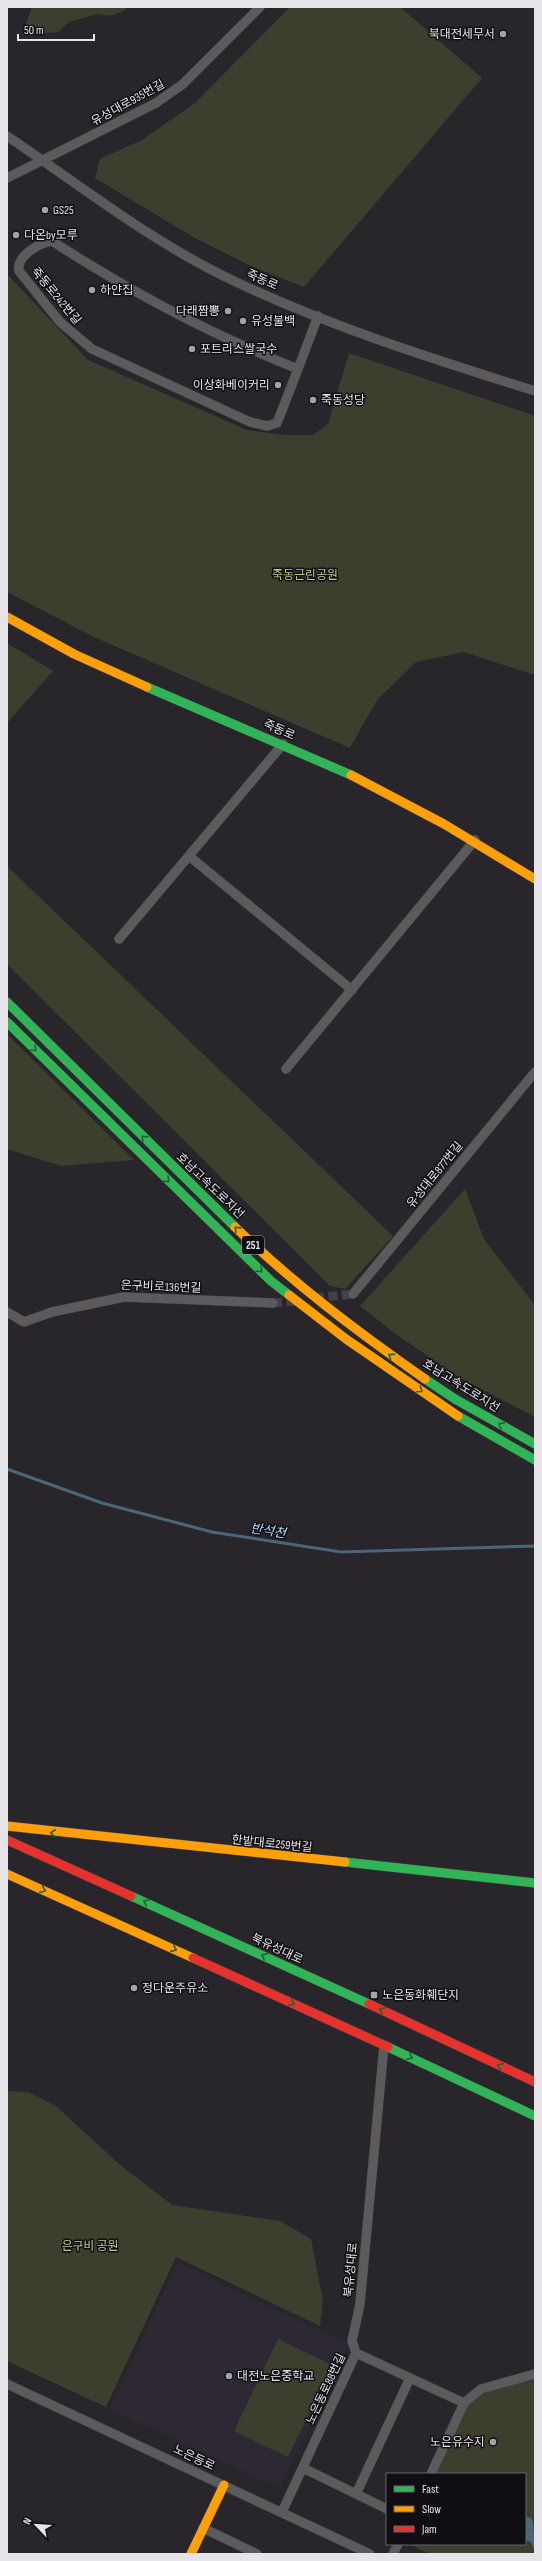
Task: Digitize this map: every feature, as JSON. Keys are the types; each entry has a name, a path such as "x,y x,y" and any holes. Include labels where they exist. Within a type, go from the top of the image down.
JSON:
{"main road":[{"name":"죽동로","path":"7,617 41,638 103,669 283,744 475,840 535,879"},
{"name":"호남고속도로지선","path":"7,1002 276,1268 353,1330 449,1395 535,1444"},
{"name":"호남고속도로지선","path":"7,1022 271,1281 346,1339 448,1410 535,1460"},
{"name":"한밭대로259번길","path":"7,1826 535,1883"},
{"name":"북유성대로","path":"7,1840 363,2001 535,2082"},
{"path":"7,1874 384,2044 535,2116"},
{"path":"191,2554 224,2485"}],"street":[{"name":"유성대로935번길","path":"7,178 44,161 156,103 183,84 260,7"},
{"name":"죽동로","path":"7,136 131,221 233,280 318,316 407,350 535,392"},
{"name":"죽동로242번길","path":"298,370 217,335 93,268 52,241 41,243 20,260 18,266 19,271 60,322 92,350 250,422 267,426 279,420 298,370 318,316"},
{"path":"119,939 283,744"},
{"path":"286,1069 475,840"},
{"path":"189,856 352,990"},
{"name":"유성대로877번길","path":"353,1294 535,1072"},
{"name":"은구비로136번길","path":"7,1312 24,1322 52,1312 124,1297 274,1303"},
{"name":"북유성대로","path":"356,2353 352,2341 360,2304 384,2044"},
{"name":"노은동로88번길","path":"282,2512 356,2353 464,2403"},
{"path":"431,2473 464,2403 481,2389 535,2374"},
{"path":"356,2494 410,2378"},
{"name":"노은동로","path":"7,2384 370,2554"},
{"path":"303,2468 386,2509"},
{"path":"203,2528 256,2554"}],"shaded area":[{"name":"대전노은중학교","path":"177,2263 349,2344 280,2488 110,2409"}],"green space":[{"path":"32,7 127,7 124,11 110,16 98,14 69,22 58,32 22,35"},
{"path":"290,7 400,7 482,78 304,287 251,266 195,238 95,178 100,159 142,140 195,103"},
{"name":"죽동근린공원","path":"7,274 88,360 247,430 282,435 313,435 328,424 349,353 535,416 535,675 464,652 416,662 377,700 350,748 94,637 7,592"},
{"path":"7,643 53,671 7,723"},
{"path":"7,866 393,1236 345,1289 330,1286 7,964"},
{"path":"7,1034 134,1160 61,1166 7,1149"},
{"path":"465,1189 484,1239 535,1305 535,1417 462,1379 397,1335 360,1306"},
{"name":"은구비 공원","path":"7,2091 28,2092 56,2106 119,2164 172,2205 280,2221 311,2239 323,2301 320,2326 176,2257 106,2407 7,2361"},
{"path":"278,2339 332,2365 288,2457 234,2431"},
{"name":"노은유수지","path":"535,2380 535,2554 430,2554 411,2545 526,2545 526,2473 436,2473 456,2425 470,2403 486,2392 515,2383"}],"water":[{"path":"526,2516 531,2518 533,2522 535,2551 531,2542 526,2540"}],"waterway":[{"name":"반석천","path":"7,1469 102,1503 212,1532 341,1552 535,1546"}],"tunnel":[{"path":"315,1298 353,1294"},
{"path":"273,1303 296,1301"}],"traffic: fast":[{"path":"147,687 351,775"},
{"path":"7,1002 235,1227"},
{"path":"7,1022 271,1281 289,1295"},
{"path":"425,1379 455,1399 535,1444"},
{"path":"458,1416 535,1460"},
{"path":"345,1862 535,1883"},
{"path":"131,1896 369,2004"},
{"path":"388,2047 535,2116"}],"traffic: slow":[{"path":"7,617 74,654 147,687"},
{"path":"351,775 444,824 535,879"},
{"path":"235,1227 303,1288 425,1379"},
{"path":"289,1295 346,1339 458,1416"},
{"path":"7,1826 345,1862"},
{"path":"7,1874 193,1958"},
{"path":"191,2554 224,2485"}],"traffic: jam":[{"path":"7,1840 131,1896"},
{"path":"193,1958 388,2047"},
{"path":"369,2004 535,2082"}],"place":[{"name":"북대전세무서","path":"503,34"},
{"name":"GS25","path":"45,210"},
{"name":"다온by모루","path":"16,235"},
{"name":"하얀집","path":"92,290"},
{"name":"다래짬뽕","path":"228,311"},
{"name":"유성불백","path":"243,321"},
{"name":"포트리스쌀국수","path":"192,349"},
{"name":"이상화베이커리","path":"278,385"},
{"name":"죽동성당","path":"313,400"},
{"name":"정다운주유소","path":"134,1988"},
{"name":"노은동화훼단지","path":"374,1995"},
{"name":"대전노은중학교","path":"229,2376"},
{"name":"노은유수지","path":"493,2442"}]}
